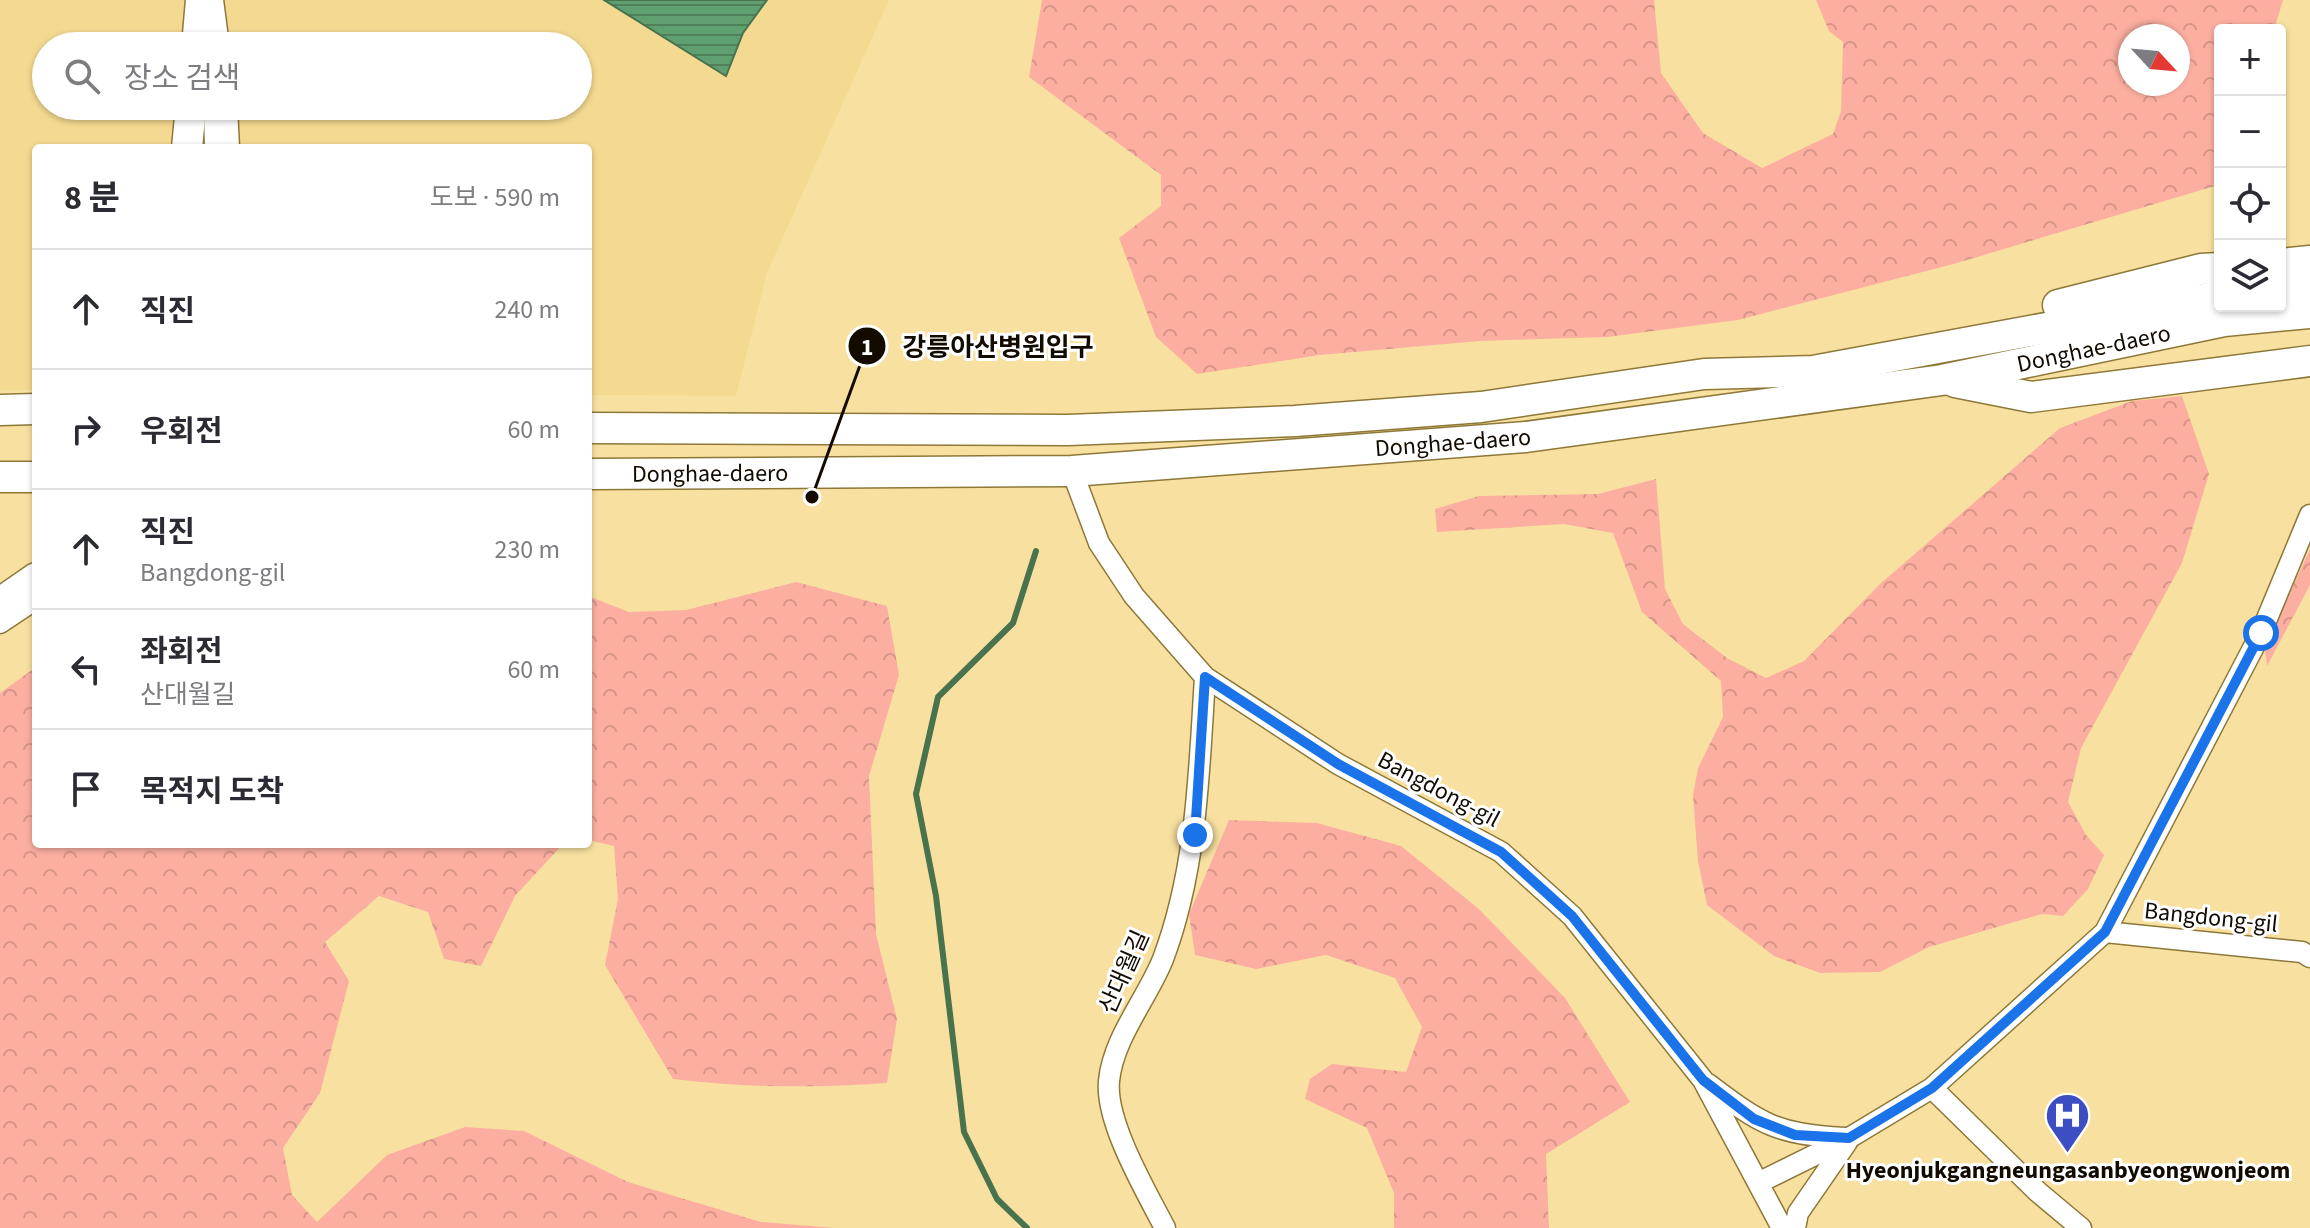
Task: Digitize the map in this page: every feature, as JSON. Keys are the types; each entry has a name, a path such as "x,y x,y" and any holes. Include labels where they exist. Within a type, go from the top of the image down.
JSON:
{"highway":[{"path":"201,32 202,0"},
{"path":"187,144 190,120"},
{"path":"203,120 203,144"},
{"path":"2286,263 2310,261"},
{"path":"1704,374 1873,346 2214,269"},
{"path":"2286,287 2310,284"},
{"name":"Donghae-daero","path":"592,428 1068,430 1295,421 1481,407 1704,374 1813,371 2214,297"},
{"name":"Donghae-daero","path":"592,474 1072,471 1526,437 1942,380 2224,321 2310,313"},
{"path":"1942,380 2031,397 2310,361"},
{"path":"0,410 32,409"},
{"path":"0,419 32,419"},
{"path":"1068,430 1072,471"},
{"path":"0,477 32,477"},
{"path":"0,603 32,581"}],"street":[{"path":"212,0 213,32"},
{"path":"212,0 217,32"},
{"path":"214,120 215,144"},
{"path":"228,120 229,144"},
{"name":"Bangdong-gil","path":"1072,471 1099,543 1134,596 1205,677 1338,764 1501,852 1572,916 1703,1080 1782,1228"},
{"path":"1758,1183 1849,1138 1932,1088 2105,932 2261,633 2310,515"},
{"path":"0,623 32,602"},
{"name":"산대월길","path":"1165,1228 1114,1118 1109,1081 1123,1038 1163,959 1195,835 1205,677"},
{"name":"Bangdong-gil","path":"2105,932 2302,952 2310,957"},
{"path":"1703,1080 1754,1119 1781,1130 1795,1135 1849,1138"},
{"path":"1932,1088 2038,1192 2081,1228"},
{"path":"1795,1228 1798,1213 1849,1138"}],"shaded area":[{"path":"0,0 889,0 767,273 736,396 592,395 592,144 32,144 32,390 0,390"},
{"path":"604,0 767,0 743,33 726,76"}],"green space":[{"path":"1042,0 1654,0 1661,73 1703,133 1762,168 1833,134 1841,111 1843,42 1829,31 1816,0 2283,0 2276,24 2214,24 2214,186 1957,263 1738,320 1607,337 1480,341 1320,355 1197,374 1156,337 1119,238 1161,206 1161,175 1029,77"},
{"path":"2182,396 2209,474 2182,563 2081,748 2068,802 2086,835 2104,855 2088,889 2063,916 2042,914 1929,947 1880,972 1820,973 1774,956 1707,905 1698,861 1693,795 1698,768 1723,717 1721,681 1642,612 1613,533 1564,524 1437,532 1435,509 1479,496 1598,494 1656,479 1665,589 1683,624 1727,658 1766,678 1804,661 1879,585 2060,428 2132,401"},
{"path":"2310,549 2310,585 2267,666 2265,647"},
{"path":"796,582 887,606 899,675 869,776 876,934 897,1019 887,1083 780,1086 673,1079 605,965 618,899 614,846 592,841 592,598 629,612 686,610"},
{"path":"32,670 32,848 559,848 515,896 481,966 444,959 428,912 379,896 325,942 349,981 320,1093 283,1148 292,1195 317,1222 387,1155 465,1127 524,1131 628,1182 761,1222 835,1228 0,1228 0,693"},
{"path":"1229,820 1317,823 1401,846 1479,909 1565,998 1630,1102 1546,1154 1549,1228 1394,1228 1394,1193 1367,1128 1305,1099 1310,1079 1332,1064 1406,1072 1422,1027 1395,978 1326,955 1256,969 1195,955 1189,914"}],"waterway":[{"path":"1027,1228 997,1199 964,1132 936,896 916,794 938,697 1013,623 1036,551"}],"place":[{"name":"강릉아산병원입구","path":"812,497"},
{"name":"Hyeonjukgangneungasanbyeongwonjeom","path":"2068,1155"}],"route":[{"path":"1195,835 1205,677 1338,764 1501,852 1572,916 1703,1080 1754,1119 1795,1135 1849,1138 1932,1088 2105,932 2261,633"}]}
